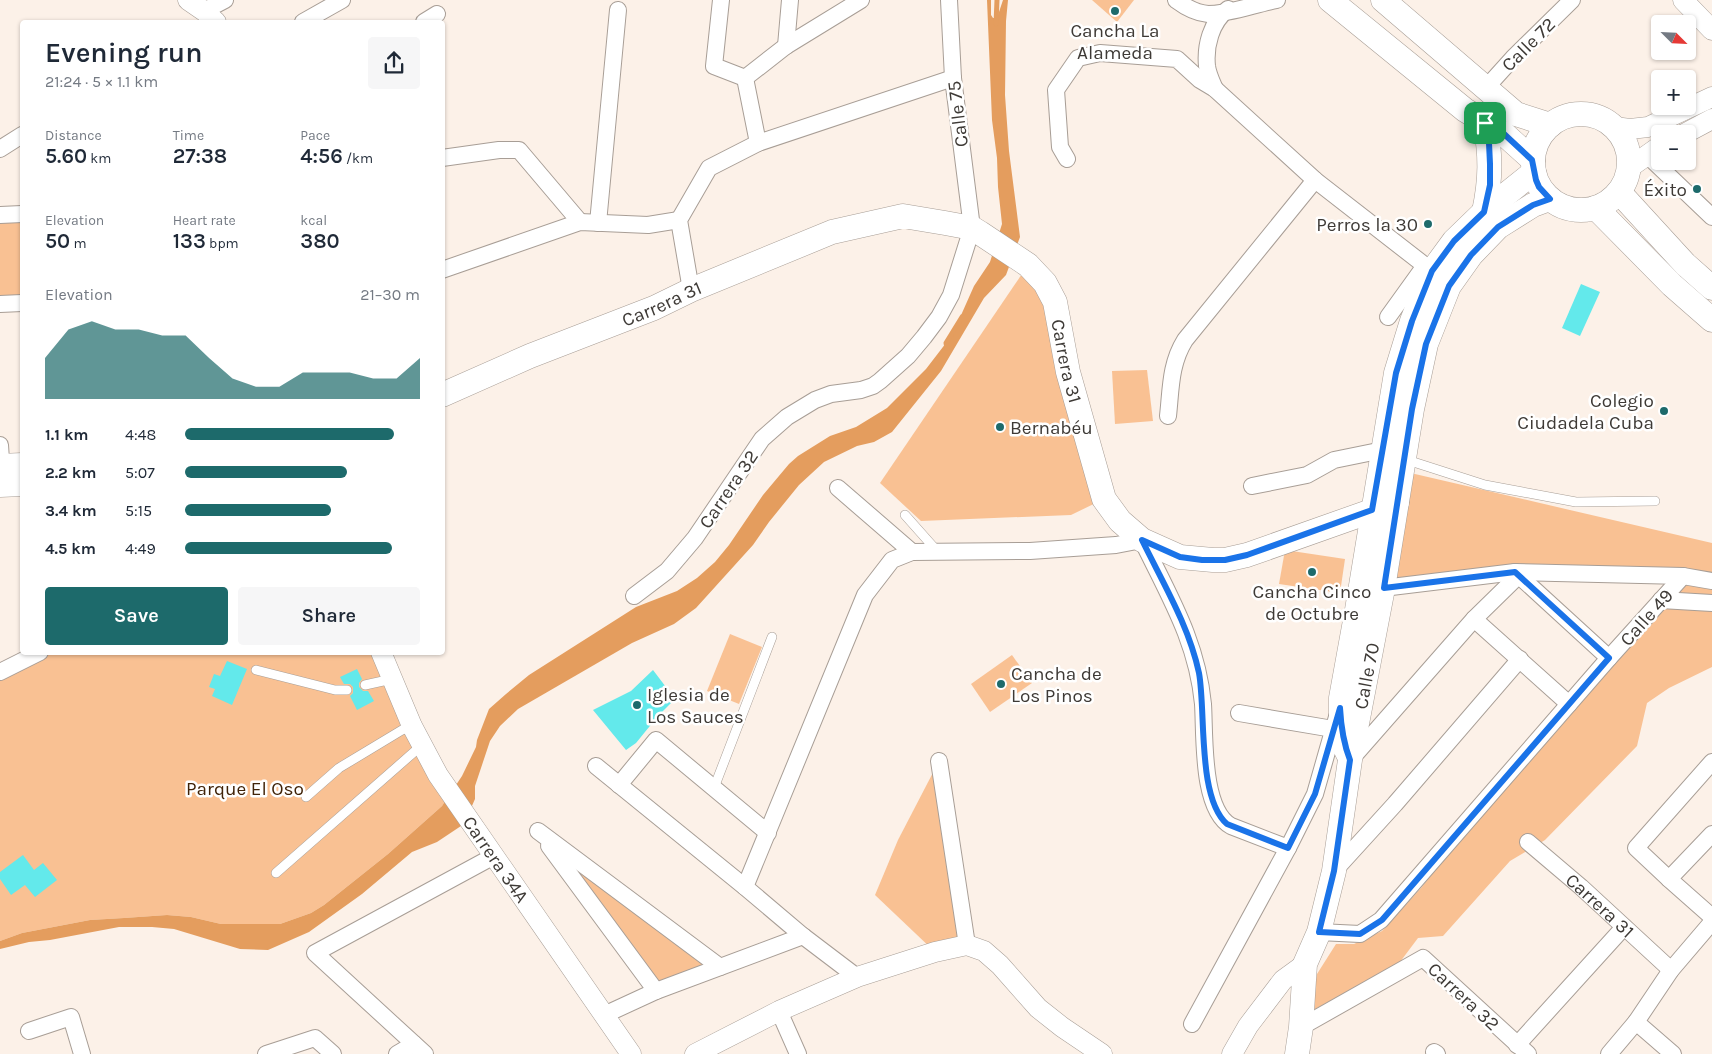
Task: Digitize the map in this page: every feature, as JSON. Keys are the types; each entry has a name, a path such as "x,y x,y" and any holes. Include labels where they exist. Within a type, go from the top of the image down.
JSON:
{"main road":[{"path":"1330,0 1465,110 1503,133 1533,166"},
{"path":"1383,0 1516,114 1550,125"},
{"path":"1583,113 1595,115 1614,127 1623,139 1628,153 1645,157 1627,177 1618,192 1608,202 1596,208 1584,210 1560,206 1550,199 1539,187 1533,166 1535,145 1550,125 1560,118 1571,114 1583,113"},
{"path":"1484,212 1490,185 1489,143 1485,123"},
{"name":"Calle 70","path":"1296,1054 1301,1027 1305,964 1319,932 1334,871 1350,760 1384,588 1397,502 1395,446 1396,373 1428,269 1454,241 1533,166"},
{"path":"1618,192 1685,264 1712,288"},
{"name":"Calle 70","path":"1350,760 1337,718 1372,510 1395,446 1426,344 1449,286 1471,255 1498,227 1533,205 1550,199"},
{"path":"1596,208 1672,285 1712,320"},
{"name":"Carrera 31","path":"445,394 530,356 654,308 691,290 832,232 903,216 976,230 1028,265 1045,283 1055,302 1068,372 1104,499 1120,521 1142,540 1180,557 1202,560 1225,560 1247,555 1397,502"}],"street":[{"path":"188,0 210,17 225,0"},
{"path":"307,20 342,0"},
{"path":"721,0 714,66 745,78"},
{"path":"786,46 790,0"},
{"path":"745,78 786,46 860,0"},
{"name":"Calle 75","path":"949,0 952,78 976,230"},
{"path":"1176,0 1184,6 1206,14 1224,12 1277,0"},
{"path":"1215,89 1207,68 1207,50 1213,30 1224,12 1238,0"},
{"name":"Calle 72","path":"1485,88 1572,0"},
{"path":"1683,0 1712,30"},
{"path":"598,223 618,10"},
{"path":"1067,158 1060,147 1056,90 1078,58 1100,53 1177,59 1200,80 1215,89 1315,180 1428,269 1388,317"},
{"path":"745,78 758,144"},
{"path":"691,290 679,220 709,168 758,144 952,78"},
{"path":"1614,127 1630,129 1648,127 1712,96"},
{"path":"1696,128 1712,119"},
{"path":"0,149 20,137"},
{"path":"445,158 499,150 519,150 580,222"},
{"path":"1645,157 1712,217"},
{"path":"1168,416 1172,370 1179,350 1185,340 1315,180"},
{"path":"0,215 20,214"},
{"path":"445,269 580,222 648,225 679,220"},
{"name":"Carrera 32","path":"634,596 667,571 695,538 762,439 794,412 815,400 831,394 861,390 873,386 888,376 939,318 951,295 976,230"},
{"path":"0,304 20,303"},
{"path":"1252,486 1307,475 1334,460 1395,446"},
{"path":"838,488 912,552"},
{"path":"745,886 865,595 892,560 912,552 1030,551 1116,545 1142,540 1181,617 1194,654 1202,692 1210,790 1218,813 1224,821 1232,826 1288,848"},
{"path":"1350,760 1474,619 1517,574"},
{"path":"1517,574 1609,658"},
{"path":"1384,588 1517,574 1683,576 1712,581"},
{"name":"Calle 49","path":"1319,932 1360,934 1382,920 1609,658 1683,576"},
{"path":"1661,600 1712,603"},
{"path":"1474,619 1569,704"},
{"path":"0,672 34,655"},
{"name":"Carrera 34A","path":"382,655 412,726 438,775 631,1054"},
{"path":"1334,871 1395,804 1520,659"},
{"path":"1192,1024 1288,848 1315,794 1337,718 1239,713"},
{"path":"619,785 656,740 768,833"},
{"path":"939,761 967,945"},
{"path":"1712,762 1636,848 1712,917"},
{"path":"596,766 745,886 803,936 857,977"},
{"path":"656,991 538,831 720,966"},
{"path":"1669,879 1712,834"},
{"name":"Carrera 31","path":"1528,842 1581,887 1671,970"},
{"path":"420,1049 315,953 494,856"},
{"path":"1609,1054 1636,1022 1671,970 1712,922"},
{"path":"1522,1049 1624,927"},
{"path":"604,1015 656,991 803,936"},
{"path":"695,1054 779,1010 857,977 935,952 967,945 984,950 1000,964 1038,1008 1102,1054"},
{"name":"Carrera 32","path":"1301,1027 1423,958 1522,1049"},
{"path":"1232,1054 1248,1026 1284,980 1305,964"},
{"path":"779,1010 798,1054"},
{"path":"29,1031 71,1017 82,1054"},
{"path":"1636,1022 1673,1054"},
{"path":"266,1054 315,1038 333,1054"},
{"path":"397,1054 420,1049"}],"lane":[{"path":"1395,446 1484,484 1576,502 1655,501"},
{"path":"905,514 937,552"},
{"path":"714,788 772,637"},
{"path":"256,670 335,690 347,690"},
{"path":"365,685 392,679"},
{"path":"306,797 339,768 402,730 412,726"},
{"path":"276,873 422,745"}],"green space":[{"name":"Cancha La Alameda","path":"1092,0 1134,0 1117,22"},
{"path":"20,214 20,303 0,304 0,215"},
{"name":"Bernabéu","path":"1028,265 1045,283 1104,499 1071,515 921,521 880,483"},
{"path":"1147,370 1153,421 1115,424 1112,371"},
{"path":"1402,471 1712,543 1712,581 1515,572 1383,588"},
{"name":"Cancha Cinco de Octubre","path":"1285,550 1345,559 1340,593 1279,584"},
{"path":"1685,584 1712,586 1712,667 1669,688 1647,703 1637,746 1545,840 1510,861 1443,936 1418,938 1400,962 1310,1012 1317,974 1336,944 1354,944 1382,931 1421,888 1479,815 1557,731 1649,623"},
{"path":"730,634 762,647 739,704 707,691"},
{"name":"Parque El Oso","path":"36,655 382,655 451,793 442,806 388,854 324,905 311,913 280,924 221,924 191,917 167,915 90,920 22,933 0,941 0,672"},
{"name":"Cancha de Los Pinos","path":"1012,655 1032,683 990,712 971,684"},
{"path":"939,761 967,945 935,952 875,895 898,840"},
{"path":"538,831 720,967 656,991"}],"shaded area":[{"path":"987,0 991,0 991,15 993,18 997,18 1003,0 1008,0 1005,95 1009,151 1020,237 1006,275 984,298 941,371 892,432 874,442 857,446 824,462 799,485 753,545 696,608 674,624 632,643 518,709 500,726 490,741 475,786 475,799 464,824 437,842 412,852 362,894 309,932 268,950 240,949 174,929 152,927 119,927 29,942 0,949 0,941 22,933 90,920 167,915 191,917 221,924 280,924 311,913 324,905 388,854 442,806 462,776 476,747 489,709 506,694 529,675 636,607 677,591 697,578 715,562 729,545 763,495 789,464 798,456 830,436 856,427 887,408 926,369 946,343 958,322 974,286 990,262 1002,224 992,120"}],"building":[{"path":"1581,284 1600,292 1580,336 1562,328"},
{"path":"227,661 247,669 232,705 212,696 215,689 209,687 214,674 220,676"},
{"path":"357,669 362,679 359,687 363,691 368,691 374,701 357,710 350,696 353,693 353,687 350,684 344,684 340,677"},
{"name":"Iglesia de Los Sauces","path":"653,670 675,699 636,743 626,750 593,710 631,691"},
{"path":"23,855 34,870 43,863 57,880 35,897 25,885 11,895 0,879 0,872"}],"waterway":[{"path":"996,24 997,0"},
{"path":"947,348 946,343 962,317"}],"place":[{"name":"Cancha La Alameda","path":"1115,11"},
{"name":"Éxito","path":"1697,189"},
{"name":"Perros la 30","path":"1428,224"},
{"name":"Colegio Ciudadela Cuba","path":"1664,411"},
{"name":"Bernabéu","path":"1000,427"},
{"name":"Cancha Cinco de Octubre","path":"1312,572"},
{"name":"Cancha de Los Pinos","path":"1001,684"},
{"name":"Iglesia de Los Sauces","path":"637,705"}],"route":[{"path":"1485,123 1503,133 1532,160 1539,187 1550,199 1533,205 1498,227 1471,255 1449,286 1426,344 1412,409 1384,588 1515,572 1609,658 1382,920 1360,934 1319,932 1334,871 1350,760 1340,724 1340,708 1315,794 1288,848 1227,824 1218,813 1210,790 1204,751 1202,692 1194,654 1181,617 1142,540 1180,557 1202,560 1225,560 1247,555 1372,510 1396,373 1412,321 1432,271 1454,241 1484,212 1490,185 1489,143 1485,123"}]}
